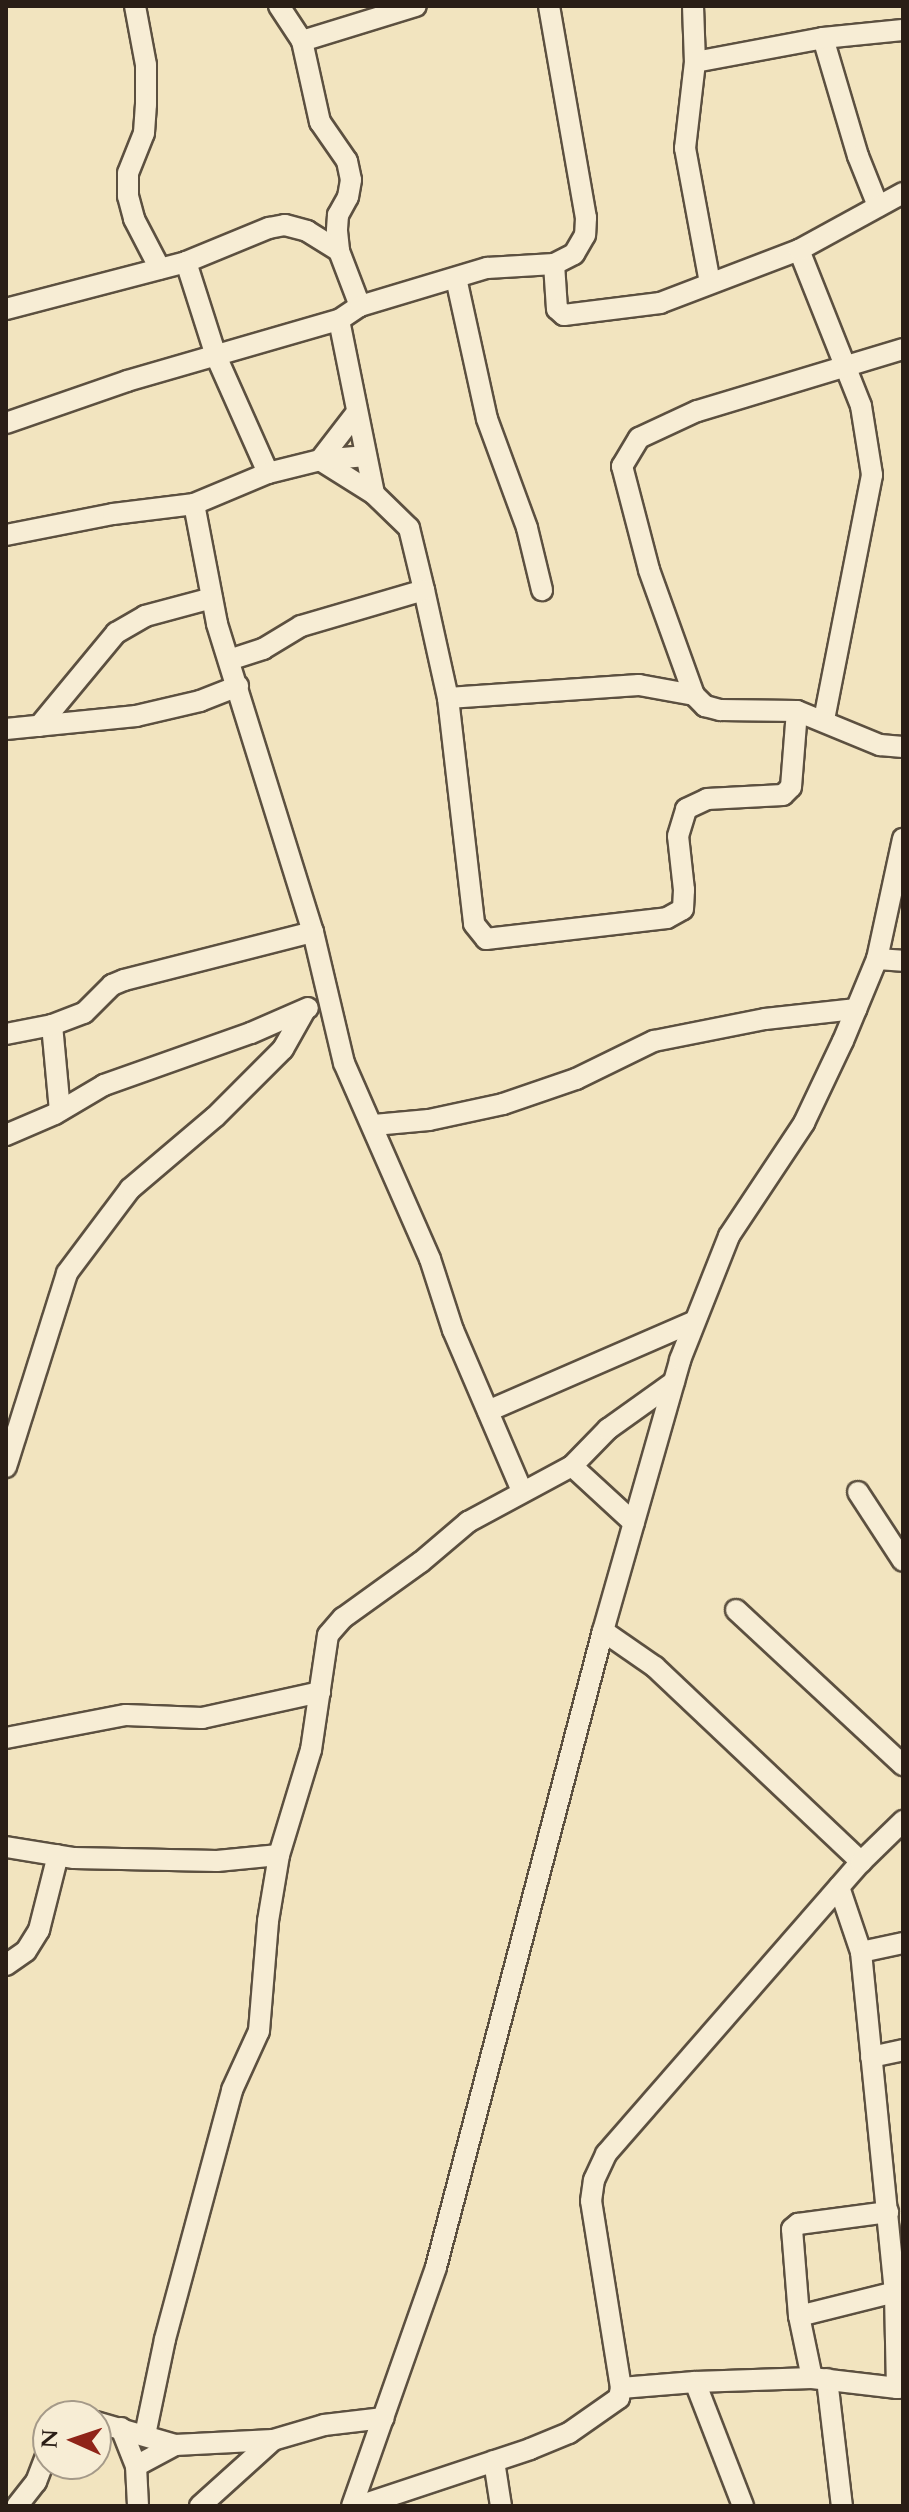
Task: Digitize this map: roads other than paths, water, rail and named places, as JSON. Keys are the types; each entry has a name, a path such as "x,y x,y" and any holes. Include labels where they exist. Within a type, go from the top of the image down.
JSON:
{"street":[{"path":"135,6 146,65 146,104 144,133 128,173 128,196 134,219 160,269"},
{"path":"279,6 302,41 320,122 347,161 351,180 348,197 338,215 339,251 360,306"},
{"path":"302,41 416,6"},
{"path":"6,423 127,381 339,320 360,306 487,268 554,264 574,254 585,235 586,218 549,6"},
{"path":"693,6 695,62 685,148 710,283"},
{"path":"695,62 823,38 903,30"},
{"path":"823,38 858,156 878,206"},
{"path":"554,264 557,309 564,315 660,303 799,250 903,193"},
{"path":"6,309 186,262 269,228 285,225 307,231 339,251"},
{"path":"799,250 861,406 872,475 824,720"},
{"path":"186,262 216,356 268,473"},
{"path":"456,278 487,419 527,528 542,590"},
{"path":"339,320 374,494"},
{"path":"903,349 697,411 639,438 622,466 649,570 694,695 705,706 720,710 797,711 880,745 903,747"},
{"path":"320,460 357,412"},
{"path":"6,535 113,514 194,504 268,473 320,460 366,456"},
{"path":"320,460 374,494 409,528 448,698 474,924 486,939 667,918 683,909 678,836 686,809 707,799 783,795 791,787 797,711"},
{"path":"194,504 212,598 313,932 344,1063 374,1125 522,1491"},
{"path":"229,660 263,649 301,626 424,590"},
{"path":"39,726 116,633 145,616 212,598"},
{"path":"448,698 639,685 694,695"},
{"path":"6,729 136,716 200,701 238,686"},
{"path":"352,2506 436,2267 603,1631 693,1322 729,1236 804,1123 856,1009 877,959 903,839"},
{"path":"6,1034 52,1025 84,1013 112,985 124,980 313,932"},
{"path":"877,959 903,961"},
{"path":"6,1135 60,1111 104,1085 251,1033 329,999"},
{"path":"374,1125 429,1120 503,1104 576,1079 654,1041 765,1019 856,1009"},
{"path":"6,1467 67,1273 130,1189 215,1117 273,1061 305,1010"},
{"path":"52,1025 60,1111"},
{"path":"488,1411 693,1322"},
{"path":"145,2435 165,2339 232,2090 259,2031 268,1921 279,1855 311,1750 328,1635 343,1618 421,1562 468,1522 572,1466 608,1429 674,1382"},
{"path":"572,1466 634,1523"},
{"path":"858,1492 901,1552"},
{"path":"736,1610 903,1765"},
{"path":"603,1631 655,1667 861,1862"},
{"path":"6,1738 126,1715 202,1718 320,1692"},
{"path":"359,2506 569,2433 619,2398 621,2388 591,2201 594,2180 606,2154 861,1862 903,1821"},
{"path":"6,1847 58,1855 217,1861 279,1855"},
{"path":"6,1965 26,1951 39,1930 58,1855"},
{"path":"621,2388 819,2378 900,2388 899,2292 888,2212 895,2182 871,2057 861,1952 839,1887"},
{"path":"861,1952 903,1943"},
{"path":"871,2057 903,2050"},
{"path":"842,2506 819,2378 799,2316 792,2229 798,2224 888,2212"},
{"path":"799,2316 899,2292"},
{"path":"695,2382 743,2506"},
{"path":"112,2426 175,2445 273,2440 324,2425 384,2418"},
{"path":"121,2428 136,2466 138,2506"},
{"path":"200,2506 273,2440"},
{"path":"136,2466 175,2445"},
{"path":"494,2461 501,2506"},
{"path":"17,2506 24,2501 37,2480"}]}
